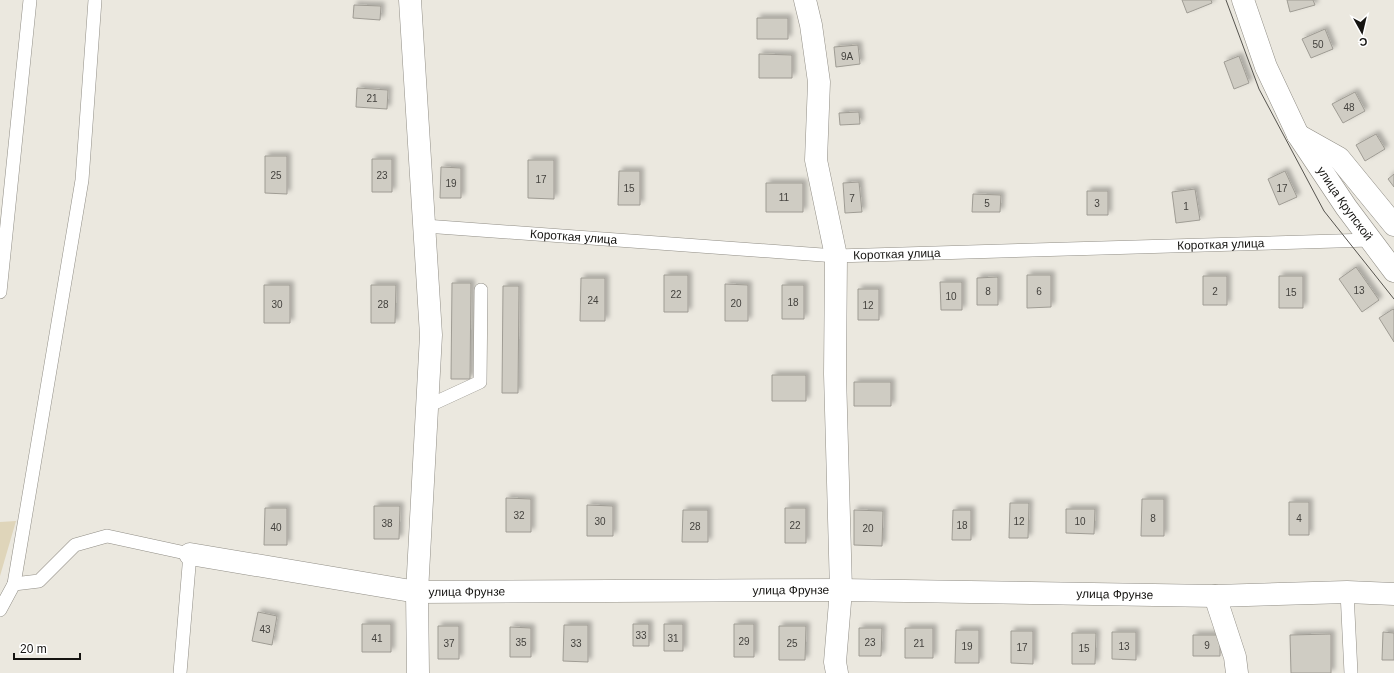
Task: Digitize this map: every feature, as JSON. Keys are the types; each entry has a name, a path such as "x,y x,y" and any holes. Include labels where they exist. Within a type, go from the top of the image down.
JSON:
{"street":[{"path":"410,0 432,335 417,592 418,673"},
{"path":"805,0 811,25 819,82 816,160 836,256 835,374 841,590 835,662 837,673"},
{"name":"улица Крупской","path":"1243,0 1266,66 1298,135 1346,207 1394,271"},
{"name":"улица Крупской","path":"1298,135 1339,158 1394,225"},
{"name":"улица Фрунзе","path":"190,554 417,592 841,590 1214,596 1347,592 1394,594"},
{"path":"1214,596 1235,657 1237,673"}],"lane":[{"path":"0,292 30,0"},
{"path":"0,610 14,584 82,180 95,0"},
{"name":"Короткая улица","path":"424,226 836,256 1370,240"},
{"path":"428,406 480,382 481,290"},
{"path":"14,584 39,581 75,545 107,536 190,554 180,673"},
{"path":"1347,592 1351,673"}],"shaded area":[{"path":"16,521 0,576 0,522"}],"building":[{"path":"1182,0 1211,0 1212,3 1187,13"},
{"path":"1287,0 1313,0 1315,5 1290,12"},
{"path":"354,5 381,6 380,20 353,18"},
{"path":"757,18 788,18 788,39 757,39"},
{"path":"1325,29 1333,49 1311,58 1302,39"},
{"path":"858,45 860,64 836,67 834,47"},
{"path":"759,54 792,55 792,78 759,78"},
{"path":"1239,56 1249,83 1234,89 1224,62"},
{"path":"357,88 388,90 387,109 356,107"},
{"path":"1355,92 1365,111 1343,123 1332,104"},
{"path":"859,112 860,124 840,125 839,113"},
{"path":"1376,134 1385,149 1365,161 1356,145"},
{"path":"265,156 287,156 287,194 265,193"},
{"path":"372,159 392,159 392,192 372,192"},
{"path":"528,160 554,160 554,199 528,198"},
{"path":"441,167 461,168 461,198 440,198"},
{"path":"619,171 640,171 640,205 618,205"},
{"path":"1285,171 1297,197 1279,205 1268,179"},
{"path":"1394,174 1394,187 1388,179"},
{"path":"859,182 862,212 845,213 843,183"},
{"path":"766,183 803,183 803,212 766,212"},
{"path":"1195,189 1200,220 1176,223 1172,192"},
{"path":"1087,191 1108,191 1108,215 1087,215"},
{"path":"973,194 1001,195 1000,212 972,212"},
{"path":"1356,267 1379,300 1362,312 1339,279"},
{"path":"664,275 688,275 688,312 664,312"},
{"path":"1027,275 1051,275 1051,307 1027,308"},
{"path":"1203,276 1227,276 1227,305 1203,305"},
{"path":"1279,276 1303,276 1303,308 1279,308"},
{"path":"998,277 998,305 977,305 977,278"},
{"path":"581,278 605,278 605,321 580,321"},
{"path":"940,282 962,282 962,310 941,310"},
{"path":"452,283 471,283 470,379 451,379"},
{"path":"725,284 748,285 748,321 725,321"},
{"path":"264,285 290,285 290,323 264,323"},
{"path":"371,285 396,285 395,323 371,323"},
{"path":"782,285 804,285 804,319 782,319"},
{"path":"503,286 519,286 518,393 502,393"},
{"path":"858,289 879,289 879,320 858,320"},
{"path":"1393,309 1394,310 1394,342 1379,318"},
{"path":"772,375 806,375 806,401 772,401"},
{"path":"854,382 891,382 891,406 854,406"},
{"path":"506,498 531,499 531,532 506,532"},
{"path":"1142,499 1164,499 1164,536 1141,536"},
{"path":"1289,502 1309,502 1309,535 1289,535"},
{"path":"1010,503 1029,503 1028,538 1009,538"},
{"path":"587,505 613,506 613,536 587,536"},
{"path":"374,506 400,506 399,539 374,539"},
{"path":"265,508 287,508 287,545 264,545"},
{"path":"785,508 806,508 806,543 785,543"},
{"path":"1066,509 1095,509 1094,534 1066,533"},
{"path":"683,510 708,510 708,542 682,542"},
{"path":"854,510 883,511 882,546 854,545"},
{"path":"953,510 971,510 971,540 952,540"},
{"path":"258,612 277,616 272,645 252,641"},
{"path":"362,624 391,624 391,652 362,652"},
{"path":"633,624 649,624 649,646 633,646"},
{"path":"664,624 683,624 683,651 664,651"},
{"path":"734,624 754,624 754,657 734,657"},
{"path":"564,625 588,625 588,662 563,661"},
{"path":"438,626 459,626 459,659 438,659"},
{"path":"779,626 806,626 805,660 779,660"},
{"path":"510,627 531,628 531,657 510,657"},
{"path":"859,628 882,628 881,656 859,656"},
{"path":"905,628 933,628 933,658 905,658"},
{"path":"956,630 979,630 979,663 955,663"},
{"path":"1011,631 1033,631 1033,664 1011,663"},
{"path":"1112,632 1136,632 1136,660 1112,659"},
{"path":"1383,632 1394,633 1394,660 1382,660"},
{"path":"1072,633 1096,633 1095,664 1072,664"},
{"path":"1331,634 1331,673 1291,673 1290,635"},
{"path":"1193,635 1220,635 1220,656 1193,656"}],"tram line":[{"path":"1226,0 1259,89 1324,211 1394,299"}]}
